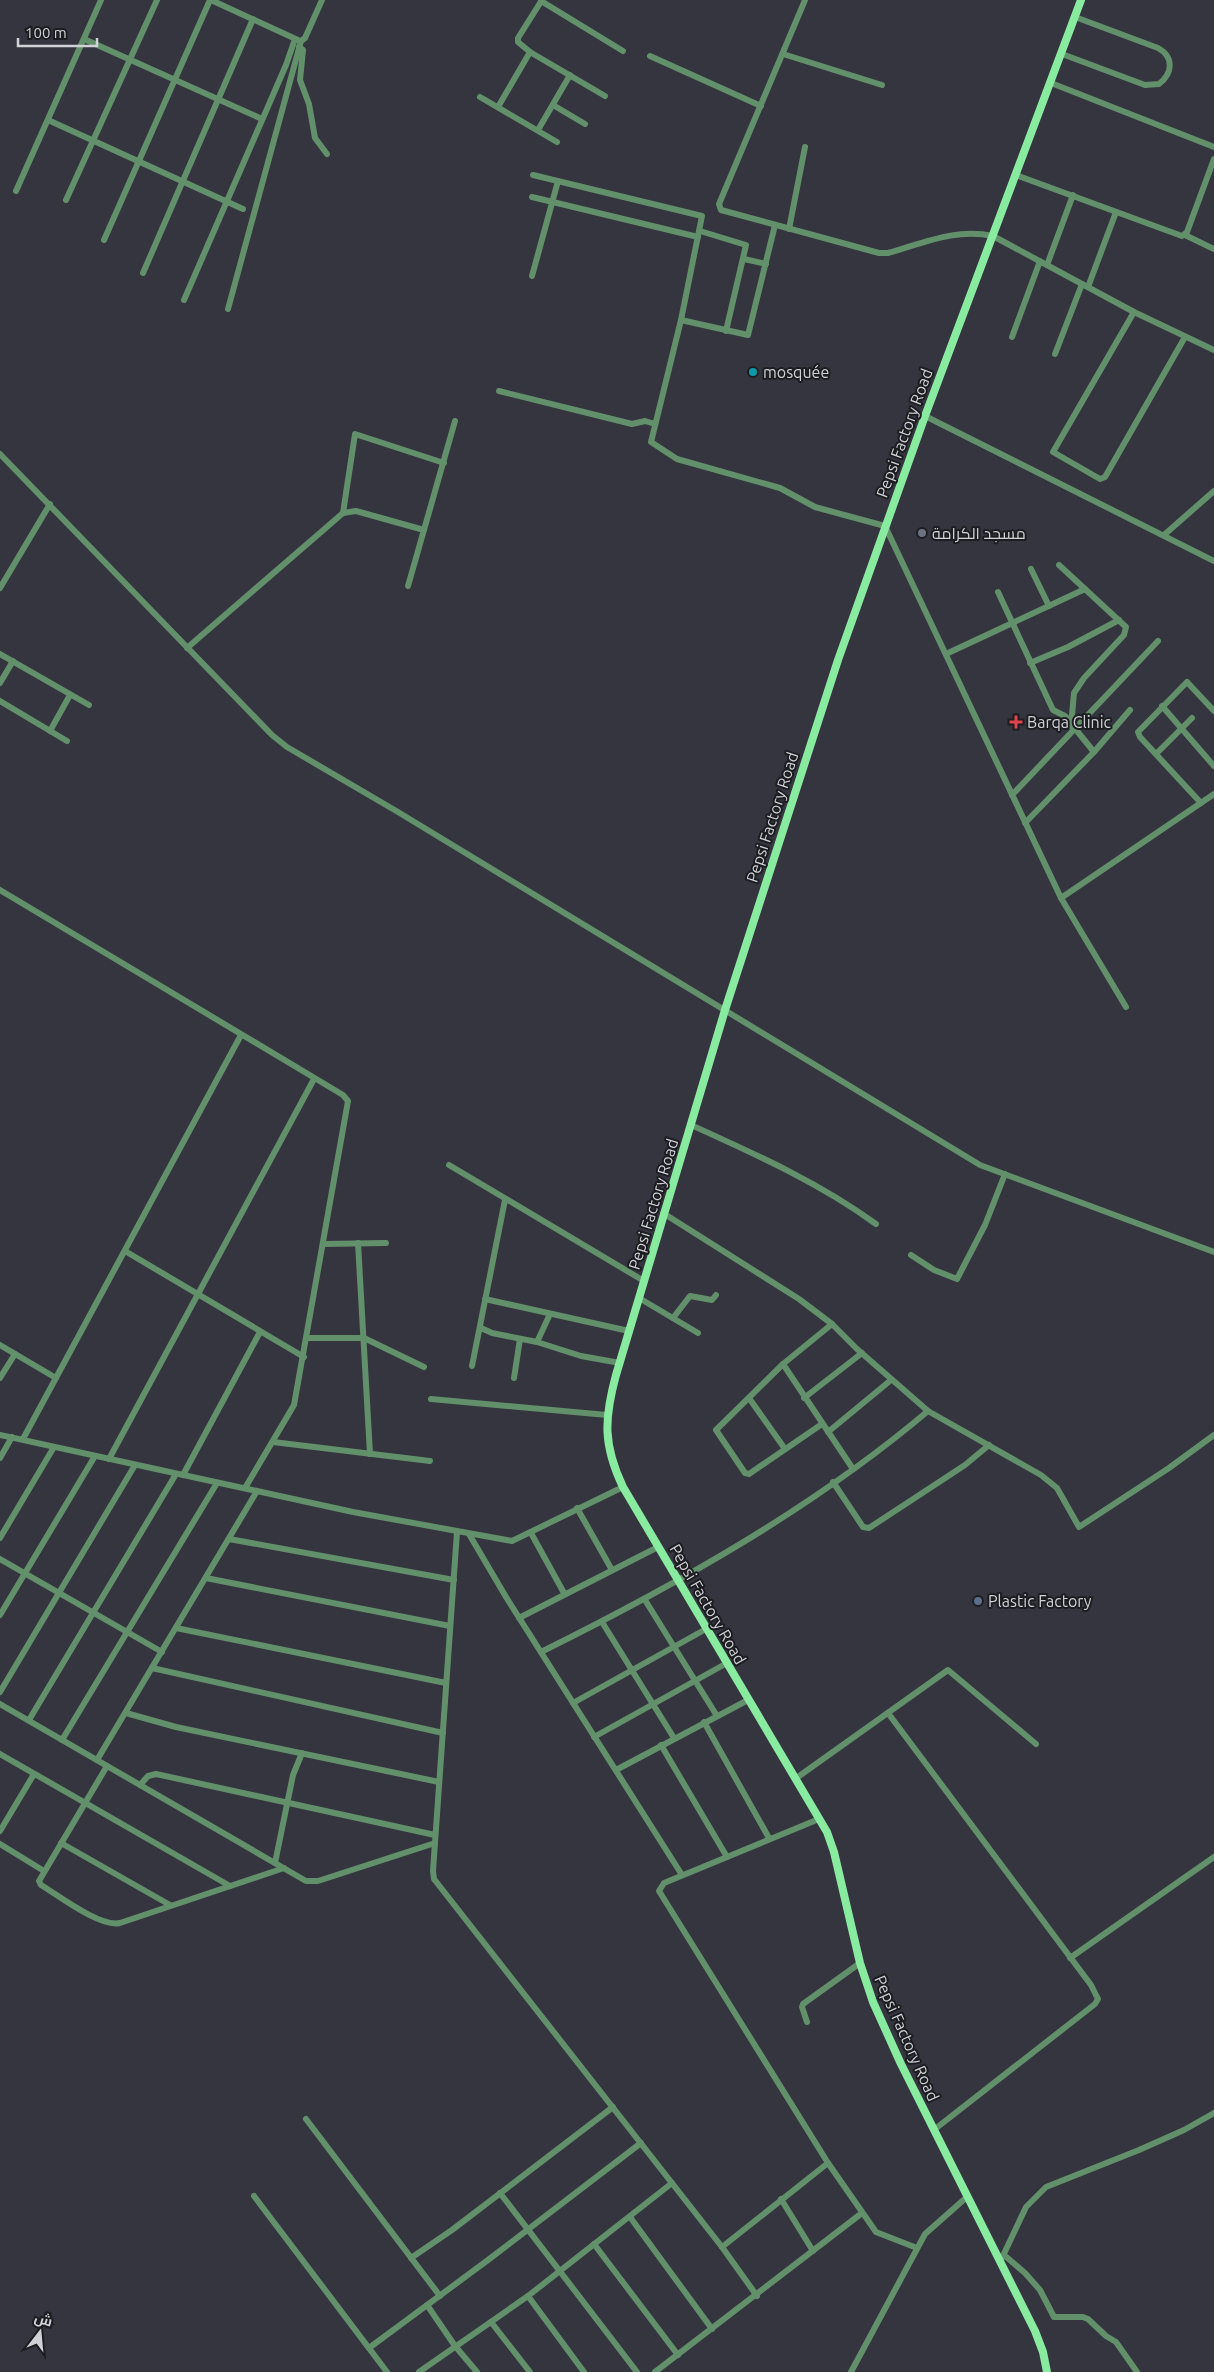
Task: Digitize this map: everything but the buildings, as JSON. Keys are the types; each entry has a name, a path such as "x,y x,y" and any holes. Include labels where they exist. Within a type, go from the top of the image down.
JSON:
{"main road":[{"name":"Pepsi Factory Road","path":"1047,2372 1043,2352 1035,2331 1002,2258 968,2196 878,2015 860,1963 834,1852 819,1818 677,1581 623,1486 609,1451 607,1415 609,1401 663,1213 725,1010 838,660 925,416 1081,0"}],"street":[{"path":"16,191 101,0"},
{"path":"66,200 157,0"},
{"path":"104,240 211,0 298,42 303,50 300,76 309,104 313,132 318,144 326,154"},
{"path":"184,300 225,201 262,119 298,42 305,38 322,0"},
{"path":"805,0 719,208 721,210 879,253 888,253 945,235 980,233 993,236 1134,312 1214,350"},
{"path":"605,96 520,46 518,38 541,1 623,51"},
{"path":"1062,54 1145,85 1159,84 1169,73 1171,66 1169,58 1158,48 1075,17"},
{"path":"143,273 220,100 253,19"},
{"path":"84,39 262,119"},
{"path":"228,309 292,74 298,42"},
{"path":"498,107 530,52"},
{"path":"782,54 882,85"},
{"path":"650,56 761,106"},
{"path":"292,74 300,76"},
{"path":"538,130 570,75"},
{"path":"1051,83 1214,146"},
{"path":"480,97 557,142"},
{"path":"553,105 585,124"},
{"path":"48,120 243,209"},
{"path":"789,229 805,147"},
{"path":"1184,235 1214,159"},
{"path":"1016,174 1178,236 1184,235 1214,249"},
{"path":"534,175 700,214 703,217 681,320 651,442 677,460 780,488 815,506 885,526 1061,898 1126,1007"},
{"path":"532,276 558,181"},
{"path":"1047,265 1073,195"},
{"path":"532,197 743,243 746,248 744,259 726,331"},
{"path":"1055,354 1116,212"},
{"path":"681,320 746,335 750,332 775,225"},
{"path":"744,259 766,264"},
{"path":"1012,337 1040,261"},
{"path":"1134,312 1053,452 1100,479 1105,477 1185,337"},
{"path":"499,391 632,424 645,421 655,424"},
{"path":"925,416 1214,561"},
{"path":"408,586 455,422"},
{"path":"344,513 354,434 444,463"},
{"path":"0,454 272,735 287,747 973,1161 1214,1252"},
{"path":"1164,535 1214,491"},
{"path":"0,588 50,504"},
{"path":"187,648 344,513 356,511 424,530"},
{"path":"1059,565 1126,627 1126,632 1079,686 1074,698 1072,728"},
{"path":"1031,569 1049,606"},
{"path":"946,654 1085,589"},
{"path":"998,592 1053,710 1062,714 1094,752"},
{"path":"1030,663 1068,647 1119,620"},
{"path":"1012,795 1072,728 1158,641"},
{"path":"0,654 89,705"},
{"path":"0,683 14,661"},
{"path":"1201,803 1140,737 1138,732 1187,682 1214,711"},
{"path":"50,731 70,695"},
{"path":"0,701 67,741"},
{"path":"1162,706 1214,766"},
{"path":"1025,823 1094,752 1130,710"},
{"path":"1156,754 1192,718"},
{"path":"1061,898 1214,794"},
{"path":"0,890 314,1078 348,1101 294,1405 245,1488"},
{"path":"23,1440 241,1035"},
{"path":"109,1459 314,1078"},
{"path":"691,1125 722,1138 812,1183 876,1224"},
{"path":"449,1165 644,1281"},
{"path":"911,1255 934,1270 957,1279 985,1225 1005,1174"},
{"path":"472,1366 505,1200"},
{"path":"663,1213 799,1300 832,1324 891,1380 928,1411 1026,1464 1057,1488 1079,1527 1169,1468 1214,1435"},
{"path":"324,1244 386,1242"},
{"path":"358,1243 370,1454"},
{"path":"125,1251 304,1357"},
{"path":"673,1318 690,1296 708,1300 716,1296"},
{"path":"639,1298 698,1333"},
{"path":"485,1299 629,1331"},
{"path":"537,1342 550,1314"},
{"path":"822,1424 749,1474 744,1473 716,1433 717,1427 783,1364 832,1324"},
{"path":"481,1328 492,1333 537,1342 581,1356 620,1363"},
{"path":"29,1720 93,1613 180,1475 260,1332"},
{"path":"307,1338 364,1338 424,1367"},
{"path":"514,1378 520,1339"},
{"path":"0,1345 56,1378"},
{"path":"804,1398 862,1353"},
{"path":"0,1378 14,1354"},
{"path":"783,1364 804,1398 853,1468"},
{"path":"828,1432 891,1380"},
{"path":"748,1398 785,1450"},
{"path":"431,1399 607,1415"},
{"path":"541,1652 645,1600 768,1527 898,1436 928,1411"},
{"path":"0,1435 217,1483 457,1532 512,1541 623,1486"},
{"path":"0,1458 12,1437"},
{"path":"273,1442 430,1461"},
{"path":"833,1482 863,1527 869,1528 965,1465 989,1445"},
{"path":"0,1538 54,1446"},
{"path":"0,1616 95,1456"},
{"path":"0,1692 135,1465"},
{"path":"62,1740 217,1483"},
{"path":"97,1760 257,1491"},
{"path":"577,1508 612,1570"},
{"path":"457,1532 433,1875 440,1888 722,2247 757,2296"},
{"path":"531,1533 564,1594"},
{"path":"469,1534 519,1618 682,1875"},
{"path":"229,1539 454,1580"},
{"path":"519,1618 658,1547"},
{"path":"0,1559 162,1652"},
{"path":"206,1578 450,1626"},
{"path":"645,1600 717,1716"},
{"path":"602,1622 674,1738"},
{"path":"176,1628 446,1683"},
{"path":"573,1703 706,1629"},
{"path":"594,1737 727,1663"},
{"path":"152,1668 443,1733"},
{"path":"795,1779 948,1670 1036,1744"},
{"path":"616,1770 661,1744 748,1700"},
{"path":"0,1704 306,1881 318,1881 435,1839"},
{"path":"126,1713 176,1727 439,1782"},
{"path":"888,1713 1098,1995 1095,2004 935,2129"},
{"path":"704,1722 769,1838"},
{"path":"661,1744 727,1857"},
{"path":"275,1863 295,1769 302,1753"},
{"path":"0,1754 84,1804 230,1886"},
{"path":"106,1766 39,1881 41,1885 100,1921 112,1925 284,1868"},
{"path":"0,1831 34,1774"},
{"path":"140,1785 148,1776 154,1774 287,1803 435,1839"},
{"path":"819,1818 664,1883 660,1892 828,2162 876,2232 916,2248"},
{"path":"61,1843 170,1906"},
{"path":"0,1844 44,1871"},
{"path":"1070,1958 1214,1857"},
{"path":"808,2022 802,2007 804,2004 860,1963"},
{"path":"412,2258 613,2108"},
{"path":"1137,2372 1116,2342 1106,2336 1088,2319 1083,2317 1054,2317 1040,2290 1025,2273 1002,2258 1026,2207 1046,2187 1140,2150 1184,2130 1214,2113"},
{"path":"306,2119 440,2296"},
{"path":"368,2348 440,2296 641,2143"},
{"path":"722,2247 828,2162"},
{"path":"419,2372 528,2296 672,2183"},
{"path":"500,2193 637,2372"},
{"path":"254,2196 387,2372"},
{"path":"851,2372 925,2234 968,2196"},
{"path":"781,2199 813,2251"},
{"path":"655,2372 757,2296 862,2212"},
{"path":"630,2217 712,2329"},
{"path":"594,2244 678,2355"},
{"path":"528,2296 584,2372"},
{"path":"427,2305 455,2346 477,2372"},
{"path":"492,2322 530,2372"}],"place":[{"name":"mosquée","path":"753,372"},
{"name":"مسجد الكرامة","path":"922,533"},
{"name":"Barqa Clinic","path":"1016,722"},
{"name":"Plastic Factory","path":"978,1601"}]}
